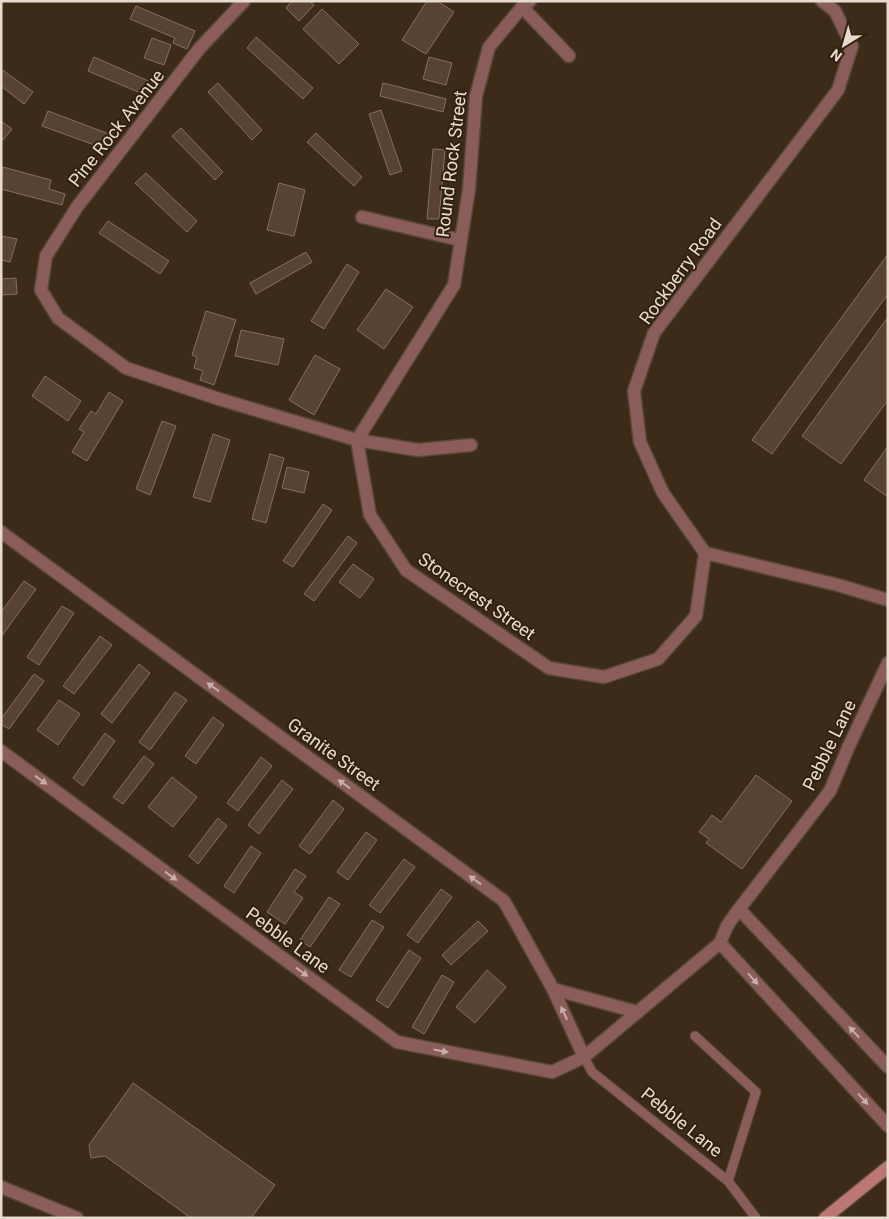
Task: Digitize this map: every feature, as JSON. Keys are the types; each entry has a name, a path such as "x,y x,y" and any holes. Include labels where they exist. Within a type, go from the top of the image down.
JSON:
{"street":[{"name":"Pine Rock Avenue","path":"244,1 199,49 77,207 46,256 41,290 58,318 126,368 219,399 357,440"},
{"name":"Rockberry Road","path":"705,553 663,493 640,442 634,391 654,333 838,90 852,46 835,11 822,1"},
{"path":"526,4 569,56"},
{"name":"Round Rock Street","path":"357,440 454,284 469,189 476,96 489,47 526,4"},
{"path":"362,217 460,240"},
{"path":"357,440 418,450 471,445"},
{"name":"Stonecrest Street","path":"357,440 370,515 406,570 549,668 604,677 658,659 696,616 705,553"},
{"name":"Granite Street","path":"1,532 504,901 553,989 584,1057"},
{"path":"705,553 838,585 888,600"},
{"name":"Pebble Lane","path":"1,751 397,1042 552,1072 584,1057 720,942 739,909 830,791 888,663"},
{"path":"739,909 888,1067"},
{"path":"720,942 888,1126"},
{"path":"553,989 637,1012"},
{"path":"825,1218 888,1167"},
{"path":"1,1187 77,1218"}],"lane":[{"path":"696,1036 756,1092 728,1181"},
{"name":"Pebble Lane","path":"584,1057 592,1072 728,1181 756,1218"}],"building":[{"path":"292,1 310,1 314,5 299,21 286,8"},
{"path":"427,1 437,1 454,12 426,54 402,40"},
{"path":"136,6 195,31 187,49 173,43 175,38 130,19"},
{"path":"322,9 359,44 339,64 303,29"},
{"path":"256,37 313,88 303,99 247,48"},
{"path":"152,38 171,45 164,65 144,58"},
{"path":"94,57 153,83 148,96 88,71"},
{"path":"429,57 452,63 446,85 423,79"},
{"path":"1,69 33,92 24,104 1,86"},
{"path":"218,83 262,130 252,140 208,92"},
{"path":"383,83 446,99 443,112 380,96"},
{"path":"381,110 402,171 390,175 369,114"},
{"path":"48,111 109,134 103,148 42,126"},
{"path":"1,121 12,129 3,140 1,139"},
{"path":"181,128 223,172 215,180 172,136"},
{"path":"316,133 362,177 354,186 307,142"},
{"path":"433,149 445,150 439,219 427,219"},
{"path":"3,167 51,180 49,189 65,194 62,205 1,189"},
{"path":"146,173 197,221 187,232 135,183"},
{"path":"279,183 305,190 294,236 267,230"},
{"path":"108,221 169,261 160,274 99,233"},
{"path":"1,236 17,239 10,262 1,260"},
{"path":"306,252 312,262 256,294 250,283"},
{"path":"888,254 888,294 772,454 752,440"},
{"path":"347,264 359,272 324,329 311,321"},
{"path":"16,278 17,294 1,295 1,279"},
{"path":"386,289 413,307 384,349 357,330"},
{"path":"206,311 236,320 214,385 200,380 203,371 194,368 197,357 192,355"},
{"path":"888,317 888,400 841,464 802,436"},
{"path":"241,330 284,339 278,365 235,356"},
{"path":"315,355 340,369 314,415 289,400"},
{"path":"45,376 81,401 68,421 32,396"},
{"path":"109,392 123,401 87,461 72,452 84,432 79,429 91,411 96,414"},
{"path":"162,421 176,426 150,495 136,489"},
{"path":"213,434 230,440 210,502 193,497"},
{"path":"888,446 888,497 864,480"},
{"path":"270,454 284,458 266,523 252,519"},
{"path":"287,467 309,472 304,493 282,488"},
{"path":"323,504 332,510 293,567 283,561"},
{"path":"348,536 357,543 314,601 304,594"},
{"path":"353,564 374,579 360,598 339,582"},
{"path":"24,581 36,589 1,637 1,612"},
{"path":"62,606 74,613 39,665 27,657"},
{"path":"100,636 112,645 74,694 63,686"},
{"path":"139,664 150,673 112,723 101,714"},
{"path":"34,674 44,681 9,729 1,724 1,719"},
{"path":"175,692 187,700 150,750 139,742"},
{"path":"59,700 80,714 58,745 37,730"},
{"path":"213,717 224,725 196,764 185,756"},
{"path":"105,733 115,741 83,786 73,778"},
{"path":"144,756 154,764 123,804 113,797"},
{"path":"261,757 272,766 238,811 227,803"},
{"path":"756,775 792,801 742,869 706,843 709,839 699,832 712,815 721,822"},
{"path":"172,777 197,797 173,827 148,807"},
{"path":"282,780 293,789 259,834 248,825"},
{"path":"333,800 344,809 310,854 299,846"},
{"path":"218,818 227,826 198,864 189,856"},
{"path":"366,832 377,840 348,880 337,872"},
{"path":"251,846 261,853 234,893 224,886"},
{"path":"404,859 415,867 380,913 369,905"},
{"path":"295,869 306,876 294,892 303,898 285,924 267,912"},
{"path":"441,889 452,897 418,943 407,935"},
{"path":"329,897 340,904 310,947 300,940"},
{"path":"372,920 384,927 351,977 339,970"},
{"path":"478,921 488,931 451,965 442,955"},
{"path":"409,950 421,958 388,1008 376,1000"},
{"path":"487,970 506,987 475,1023 456,1007"},
{"path":"442,975 454,982 424,1034 412,1027"},
{"path":"133,1083 275,1185 251,1218 191,1218 105,1156 91,1158 89,1145"}]}
